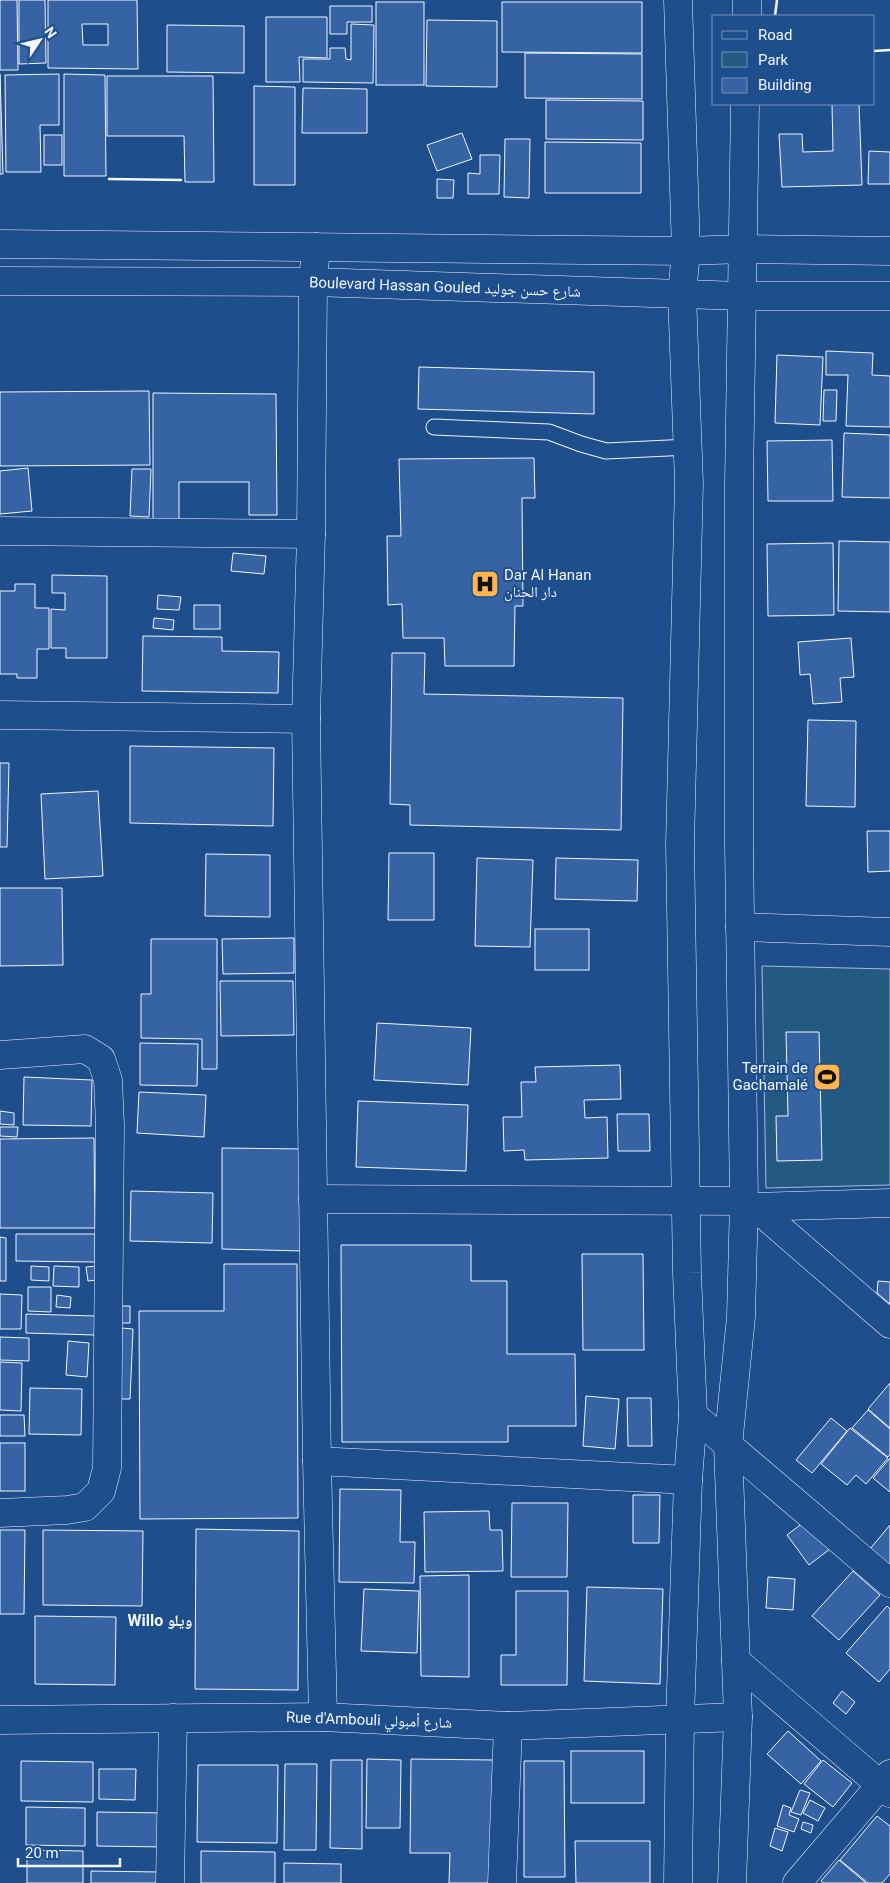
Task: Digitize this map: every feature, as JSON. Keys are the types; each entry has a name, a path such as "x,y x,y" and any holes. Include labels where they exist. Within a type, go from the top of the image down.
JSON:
{"street":[{"path":"678,0 686,251 682,294 690,483 680,844 686,1200 693,1415 688,1480 680,1719 678,1883"},
{"path":"746,15 747,0"},
{"path":"732,1883 738,1717 728,1445 742,1317 750,1204 740,927 738,483 745,105"},
{"path":"0,244 686,251 742,249 890,251"},
{"path":"316,247 313,282 311,534 306,719 317,1461 323,1717"},
{"name":"Boulevard Hassan Gouled شارع حسن جوليد","path":"0,281 313,282 742,296 890,296"},
{"path":"0,531 311,534"},
{"path":"0,715 306,719"},
{"path":"740,927 890,932"},
{"path":"0,1055 85,1050 101,1060 108,1080 110,1125 106,1468 101,1491 85,1507 67,1510 0,1512"},
{"path":"313,1199 686,1200 750,1204 890,1203"},
{"path":"750,1204 890,1324"},
{"path":"693,1415 890,1583"},
{"path":"317,1461 688,1480"},
{"path":"736,1661 887,1784 797,1883"},
{"name":"Rue d'Ambouli شارع أمبولي","path":"0,1720 323,1717 508,1726 738,1717"},
{"path":"170,1883 173,1718"},
{"path":"502,1883 508,1726"}],"lane":[{"path":"434,428 549,432 606,451 689,447"}],"green space":[{"name":"Terrain de Gachamalé","path":"762,966 890,969 890,1185 766,1188"}],"building":[{"path":"0,0 17,0 18,70 0,70"},
{"path":"19,0 45,0 46,63 19,64"},
{"path":"48,0 137,0 138,69 48,68","holes":["82,24 108,24 108,45 83,45"]},
{"path":"376,2 424,2 424,85 376,85"},
{"path":"502,2 642,2 642,53 502,52"},
{"path":"330,6 372,6 372,22 347,22 347,34 330,34"},
{"path":"266,17 327,17 327,58 299,57 300,82 266,82"},
{"path":"427,20 497,21 497,87 426,86"},
{"path":"351,24 374,25 373,83 303,82 303,59 330,59 330,48 345,48 346,59 351,60"},
{"path":"167,25 244,26 244,73 167,72"},
{"path":"525,53 642,54 642,99 525,98"},
{"path":"0,74 3,174 0,174"},
{"path":"59,74 59,125 40,125 41,172 6,172 5,75"},
{"path":"64,74 105,75 106,176 64,176"},
{"path":"107,76 213,76 214,182 185,182 184,136 107,136"},
{"path":"254,86 295,87 295,185 254,185"},
{"path":"303,88 367,89 367,133 302,133"},
{"path":"546,100 643,101 643,140 546,139"},
{"path":"832,105 859,105 862,185 782,187 779,134 802,134 803,152 833,151"},
{"path":"462,133 472,159 437,171 427,145"},
{"path":"44,135 62,135 62,165 44,165"},
{"path":"505,139 530,139 529,198 504,197"},
{"path":"545,142 641,143 641,193 545,193"},
{"path":"869,151 890,152 890,184 868,184"},
{"path":"480,155 500,155 499,194 468,194 468,173 480,174"},
{"path":"437,179 454,180 453,198 437,198"},
{"path":"826,351 873,353 872,375 890,376 890,427 846,426 848,375 826,375"},
{"path":"777,355 823,357 820,425 775,423"},
{"path":"419,367 594,372 594,414 418,409"},
{"path":"824,390 837,390 836,421 823,421"},
{"path":"149,391 150,465 0,466 0,392"},
{"path":"153,393 276,394 277,515 249,515 249,482 179,482 179,523 153,523"},
{"path":"844,433 890,435 890,498 842,497"},
{"path":"832,440 833,501 768,501 767,441"},
{"path":"534,458 535,498 522,498 523,606 515,606 514,666 445,666 444,638 403,638 402,604 388,605 387,536 401,536 399,459"},
{"path":"28,468 32,511 0,514 0,471"},
{"path":"132,469 151,469 149,517 130,516"},
{"path":"839,541 890,542 890,612 838,611"},
{"path":"833,543 834,615 768,616 767,544"},
{"path":"233,553 266,556 264,574 231,571"},
{"path":"52,575 107,576 107,658 66,658 66,648 51,648 51,609 65,610 65,593 52,593"},
{"path":"15,584 35,584 35,608 49,608 49,649 37,649 37,678 17,678 17,674 0,674 0,591 15,591"},
{"path":"158,595 181,597 179,610 157,609"},
{"path":"194,605 220,605 220,629 194,629"},
{"path":"154,618 174,620 173,630 153,628"},
{"path":"143,636 222,637 222,651 279,652 278,693 142,691"},
{"path":"851,638 854,677 840,678 842,702 813,704 810,674 800,675 798,642"},
{"path":"392,653 425,653 424,694 623,698 621,830 410,825 410,805 390,804"},
{"path":"808,720 856,721 855,807 806,806"},
{"path":"130,746 274,748 273,826 130,823"},
{"path":"0,763 9,763 7,847 0,847"},
{"path":"98,791 103,876 45,879 41,794"},
{"path":"867,831 890,831 890,871 868,872"},
{"path":"389,853 434,853 434,920 388,920"},
{"path":"206,854 270,855 270,917 205,916"},
{"path":"477,858 533,860 530,947 475,946"},
{"path":"556,858 638,860 637,901 555,899"},
{"path":"0,888 62,888 63,965 0,966"},
{"path":"535,929 589,929 589,970 535,970"},
{"path":"294,938 294,973 223,974 222,939"},
{"path":"151,939 217,939 217,1069 202,1069 202,1039 141,1038 141,994 151,994"},
{"path":"220,981 293,981 294,1035 221,1036"},
{"path":"377,1023 471,1028 468,1085 374,1080"},
{"path":"786,1032 819,1032 822,1160 777,1161 776,1116 788,1116"},
{"path":"140,1043 198,1044 197,1086 140,1085"},
{"path":"620,1065 621,1099 584,1100 585,1118 607,1117 608,1158 525,1160 524,1150 504,1151 503,1117 522,1117 521,1082 536,1082 535,1067"},
{"path":"24,1077 92,1080 91,1126 23,1125"},
{"path":"139,1092 206,1095 204,1137 137,1133"},
{"path":"358,1101 468,1105 466,1171 356,1167"},
{"path":"0,1111 14,1113 14,1125 0,1124"},
{"path":"617,1114 649,1114 650,1151 618,1151"},
{"path":"0,1127 18,1127 17,1137 0,1136"},
{"path":"94,1138 95,1228 0,1228 0,1139"},
{"path":"222,1148 305,1149 303,1251 222,1249"},
{"path":"131,1191 213,1193 212,1243 130,1241"},
{"path":"16,1234 95,1234 95,1262 16,1261"},
{"path":"0,1237 6,1238 6,1281 0,1281"},
{"path":"341,1245 471,1245 471,1281 507,1281 507,1354 575,1354 576,1426 508,1426 508,1442 342,1442"},
{"path":"582,1254 643,1254 644,1350 583,1350"},
{"path":"224,1264 297,1264 298,1518 140,1519 139,1311 224,1311"},
{"path":"31,1266 49,1267 49,1281 31,1280"},
{"path":"54,1266 79,1267 79,1287 53,1286"},
{"path":"97,1266 97,1280 88,1281 86,1267"},
{"path":"878,1281 890,1282 890,1304 877,1293"},
{"path":"28,1287 51,1287 51,1312 28,1311"},
{"path":"0,1294 22,1295 21,1329 0,1329"},
{"path":"57,1295 71,1297 70,1308 56,1307"},
{"path":"121,1306 130,1306 130,1323 120,1323"},
{"path":"26,1314 95,1316 95,1335 26,1333"},
{"path":"122,1328 133,1329 130,1399 119,1399"},
{"path":"0,1337 29,1338 29,1361 0,1360"},
{"path":"68,1341 89,1343 87,1377 66,1375"},
{"path":"0,1362 22,1363 21,1411 0,1410"},
{"path":"890,1383 890,1428 868,1409"},
{"path":"30,1388 82,1389 81,1435 29,1434"},
{"path":"586,1396 619,1399 615,1449 583,1446"},
{"path":"627,1398 651,1398 652,1446 628,1446"},
{"path":"868,1410 890,1429 890,1454 888,1457 852,1428"},
{"path":"0,1415 24,1415 25,1436 0,1436"},
{"path":"831,1418 847,1431 812,1473 796,1460"},
{"path":"850,1428 888,1458 866,1484 856,1475 847,1485 821,1464"},
{"path":"0,1443 25,1443 25,1491 0,1491"},
{"path":"890,1458 890,1492 873,1478"},
{"path":"340,1489 401,1490 400,1542 415,1542 414,1583 339,1582"},
{"path":"633,1495 660,1495 659,1543 633,1543"},
{"path":"512,1503 568,1503 567,1577 511,1577"},
{"path":"489,1511 490,1530 502,1530 503,1571 425,1572 424,1512"},
{"path":"808,1519 830,1549 809,1565 787,1535"},
{"path":"890,1525 890,1569 870,1549"},
{"path":"196,1529 299,1531 298,1690 195,1689"},
{"path":"0,1530 25,1530 24,1614 0,1614"},
{"path":"43,1530 143,1531 142,1606 43,1605"},
{"path":"853,1571 880,1595 839,1640 812,1616"},
{"path":"469,1575 469,1677 421,1676 420,1576"},
{"path":"768,1577 795,1579 793,1610 766,1608"},
{"path":"587,1587 663,1589 660,1684 584,1681"},
{"path":"364,1589 419,1591 417,1653 361,1651"},
{"path":"516,1591 568,1591 567,1685 501,1685 501,1655 516,1655"},
{"path":"887,1606 890,1609 890,1669 879,1682 846,1653"},
{"path":"35,1616 116,1617 115,1685 35,1684"},
{"path":"842,1691 855,1702 846,1714 833,1703"},
{"path":"788,1731 821,1761 801,1784 767,1754"},
{"path":"571,1751 644,1751 644,1803 571,1803"},
{"path":"367,1759 401,1760 400,1828 366,1828"},
{"path":"411,1759 493,1760 493,1883 449,1883 450,1853 410,1853"},
{"path":"331,1760 362,1760 362,1849 330,1848"},
{"path":"823,1760 852,1783 833,1807 804,1784"},
{"path":"21,1761 93,1762 93,1802 21,1801"},
{"path":"524,1761 564,1761 565,1877 524,1877"},
{"path":"285,1764 317,1764 316,1850 284,1850"},
{"path":"198,1765 278,1765 277,1843 197,1842"},
{"path":"99,1769 136,1769 135,1800 99,1799"},
{"path":"800,1790 810,1793 801,1815 791,1812"},
{"path":"810,1800 825,1808 818,1821 803,1813"},
{"path":"783,1805 791,1808 789,1815 799,1819 794,1832 777,1826"},
{"path":"26,1807 85,1808 85,1846 26,1845"},
{"path":"97,1812 167,1813 166,1847 97,1846"},
{"path":"877,1816 890,1826 890,1874 882,1883 868,1883 840,1860"},
{"path":"803,1822 813,1825 811,1833 801,1829"},
{"path":"775,1828 788,1832 782,1851 770,1846"},
{"path":"575,1841 650,1841 650,1883 576,1883"},
{"path":"27,1850 83,1851 83,1883 27,1883"},
{"path":"201,1851 275,1852 275,1883 201,1883"},
{"path":"839,1860 866,1883 823,1883 821,1881"},
{"path":"284,1863 341,1864 341,1883 284,1883"},
{"path":"91,1871 159,1872 159,1883 91,1883"}],"wall":[{"path":"775,15 777,0"},
{"path":"875,51 890,50"},
{"path":"109,179 181,180"}],"place":[{"name":"Dar Al Hanan دار الحنان","path":"485,584"},
{"name":"Terrain de Gachamalé","path":"827,1077"}],"district":[{"name":"Willo ويلو","path":"160,1620"}]}
